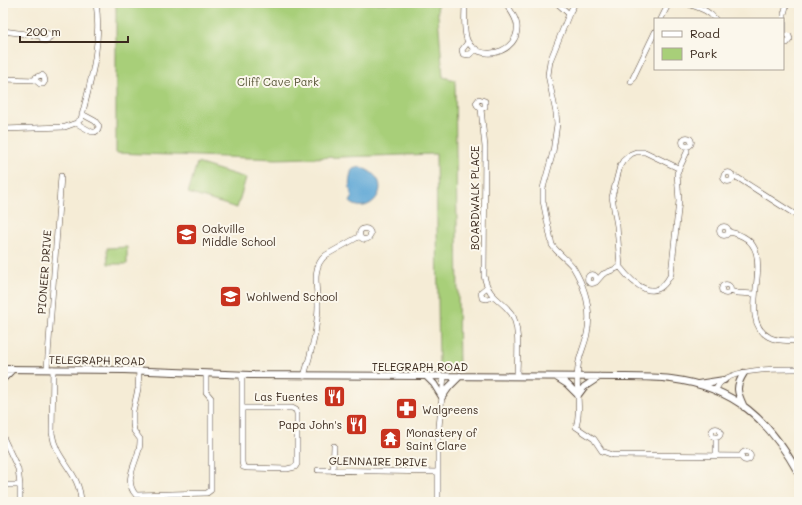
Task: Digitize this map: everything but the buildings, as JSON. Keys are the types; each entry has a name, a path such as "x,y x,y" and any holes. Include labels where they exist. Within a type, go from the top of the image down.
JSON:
{"main road":[{"name":"TELEGRAPH ROAD","path":"3,369 139,370 206,374 304,376 657,377 696,384 715,391 744,407 758,417 772,433 785,449 799,474"},
{"path":"3,378 13,369"},
{"path":"744,373 739,381 738,390 744,407"},
{"path":"426,376 438,389 442,397 460,376"},
{"path":"554,377 567,384 578,395 584,387 599,377"},
{"path":"696,384 724,380"}],"street":[{"path":"3,129 65,127 76,123 82,117 98,41 96,3"},
{"path":"465,3 465,30 468,42 476,49 486,53 493,53 504,49 512,43 516,34 516,23 513,14 506,3"},
{"path":"557,3 569,14"},
{"path":"575,3 550,61 548,75 557,124 554,152 543,188 543,201 552,245 571,264 581,283 587,300 589,316 587,335 578,368 578,416 576,427 594,439 602,451 620,456 742,456"},
{"path":"662,18 669,3"},
{"path":"686,3 706,10 711,13 714,18"},
{"path":"784,43 787,43 790,39 789,36 784,34 784,14 788,3"},
{"path":"3,31 41,36"},
{"path":"631,82 654,34"},
{"path":"468,42 462,50 463,54 469,55 476,49"},
{"path":"3,79 35,80"},
{"name":"BOARDWALK PLACE","path":"481,109 485,147 484,276 487,287 493,296 511,313 515,321 517,332 517,376"},
{"path":"76,123 92,132 98,130 99,126 95,121 82,117"},
{"path":"678,168 645,152 636,152 631,154 620,166 612,197 617,226 620,267 631,280 647,289 660,288 666,284 671,274 679,201 676,177 678,168 687,152 687,147"},
{"name":"PIONEER DRIVE","path":"61,176 50,369 52,433 56,448 76,477 79,485 81,502"},
{"path":"732,177 738,178 799,217"},
{"path":"729,232 747,238 755,247 757,259 755,294 756,321 763,333 774,340 799,341"},
{"path":"304,376 316,326 318,306 316,273 318,265 321,259 326,255 360,236"},
{"path":"581,283 588,280 589,276 593,274 603,274 620,267"},
{"path":"593,274 596,277 596,282"},
{"path":"588,280 591,283 596,282 603,274"},
{"name":"BOARDWALK PLACE","path":"487,287 481,292 482,298 487,299 493,296"},
{"path":"730,291 755,294"},
{"path":"715,391 718,385 724,380 744,373 763,370 799,369"},
{"path":"139,370 138,389 133,411 133,424 134,431 140,439 140,449 131,470 131,483 133,491 136,495 207,494 211,490 211,398 206,392 206,374"},
{"path":"242,375 242,408 242,462 243,467 287,469 295,467 297,464 298,414 296,410 292,408 242,408"},
{"path":"438,502 438,436 444,376"},
{"path":"3,437 18,469 20,502"},
{"path":"716,438 716,456"},
{"path":"333,471 334,446"},
{"name":"GLENNAIRE DRIVE","path":"318,470 438,472"},
{"path":"3,485 20,485"}],"green space":[{"name":"Cliff Cave Park","path":"116,3 437,3 443,77 455,80 459,369 439,369 436,154 277,159 116,153"},
{"path":"197,163 246,178 237,208 188,193"},
{"path":"127,247 127,264 108,264 107,248"}],"water":[{"path":"360,167 372,173 378,181 380,189 378,196 365,206 358,206 350,202 352,198 349,181 352,169"}],"place":[{"name":"Oakville Middle School","path":"186,234"},
{"name":"Wohlwend School","path":"231,296"},
{"name":"Las Fuentes","path":"334,396"},
{"name":"Walgreens","path":"406,409"},
{"name":"Papa John's","path":"357,424"},
{"name":"Monastery of Saint Clare","path":"390,438"}]}
